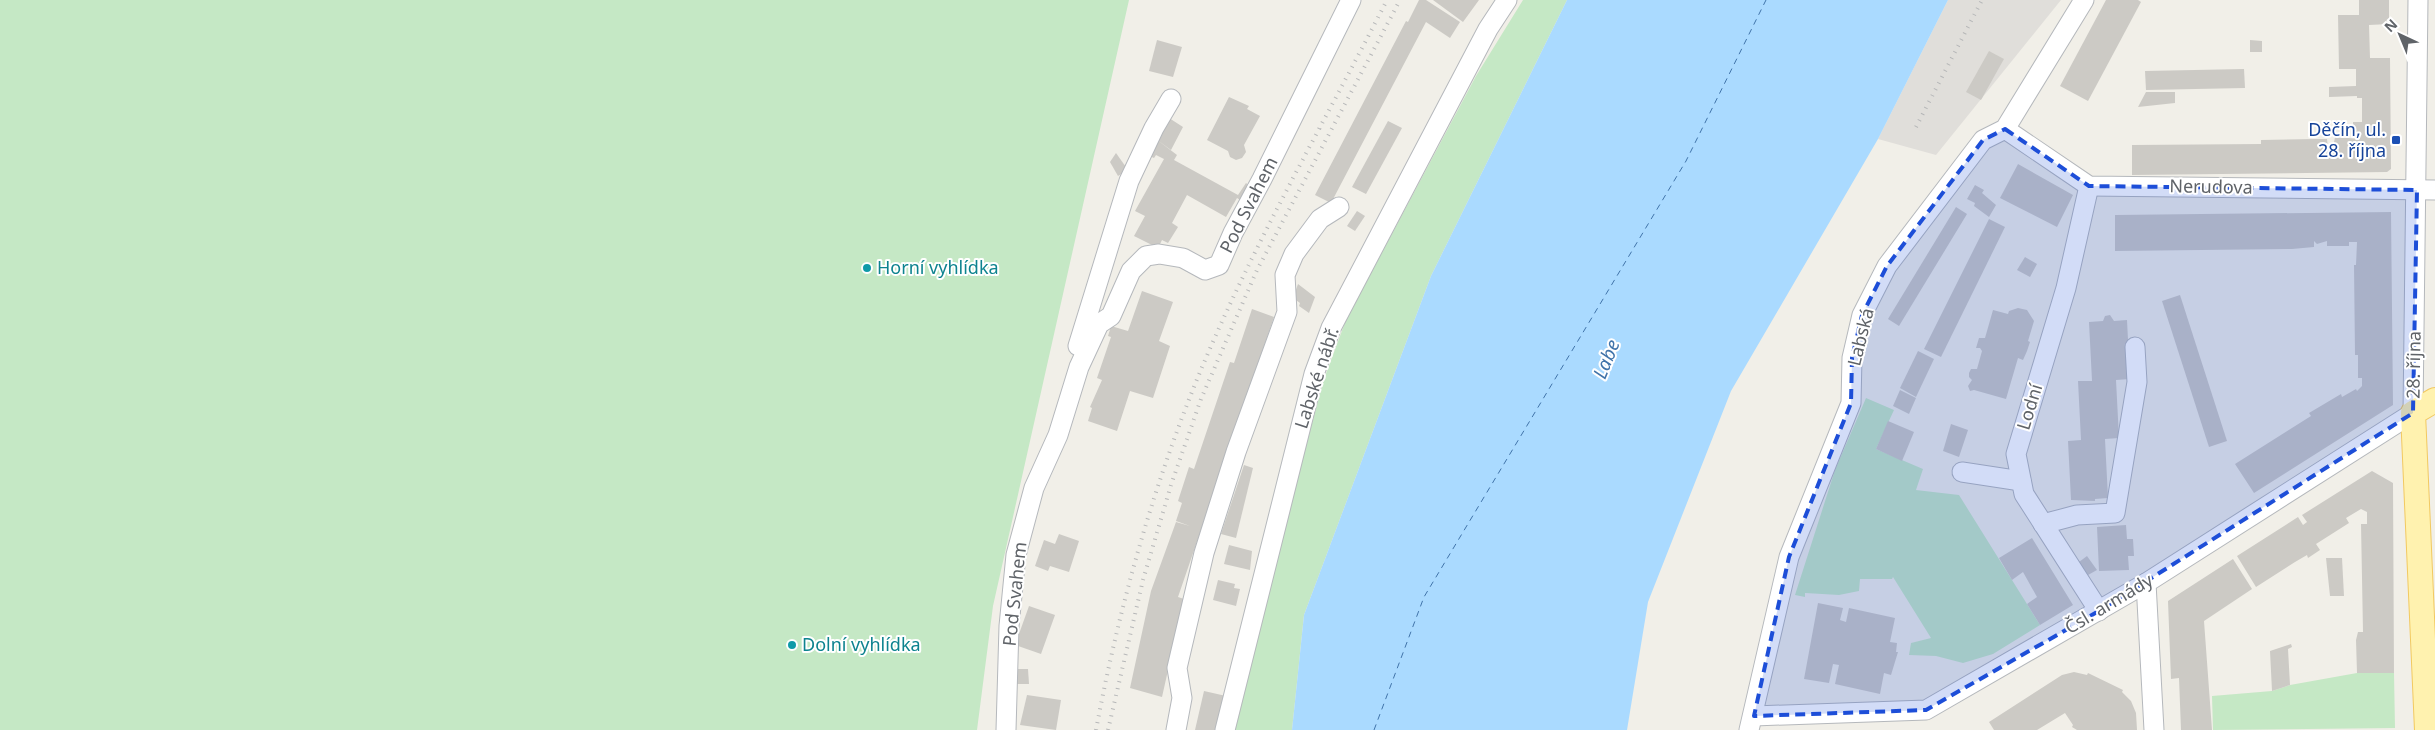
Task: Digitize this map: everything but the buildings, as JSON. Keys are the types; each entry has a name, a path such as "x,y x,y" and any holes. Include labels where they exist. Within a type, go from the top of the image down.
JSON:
{"main road":[{"name":"Čsl. armády","path":"2413,413 2435,400"},
{"name":"28. října","path":"2413,413 2431,703 2426,730"}],"street":[{"name":"Pod Svahem","path":"1006,730 1009,626 1016,554 1034,488 1058,435 1083,359 1099,324 1111,316 1131,271 1146,256 1159,254 1183,258 1205,270 1219,265 1233,233 1262,179 1350,0"},
{"name":"Labské nábř.","path":"1225,730 1314,374 1331,328 1488,30 1507,0"},
{"path":"2084,0 2005,129 2090,186"},
{"name":"28. října","path":"2413,413 2426,190 2418,0"},
{"name":"Pod Svahem","path":"1058,435 1068,377 1128,181 1171,99"},
{"name":"Labská","path":"1751,723 1790,557 1851,403 1852,358 1862,315 1887,266 1983,140 2005,129"},
{"name":"Nerudova","path":"2090,186 2426,190"},
{"name":"Lodní","path":"2090,186 2066,288 2016,454 2024,494 2099,611"},
{"path":"1176,730 1182,698 1177,668 1204,553 1236,452 1287,312 1285,275 1294,254 1320,219 1339,207"},
{"path":"2043,524 2077,515 2114,513 2137,382 2136,346"},
{"name":"Čsl. armády","path":"1751,723 1869,722 1926,710 2146,583 2413,413"},
{"path":"1962,472 2022,481"},
{"path":"2146,583 2154,730"}],"highlighted area":[{"path":"2005,129 2089,186 2417,190 2413,413 2099,611 1926,710 1754,716 1789,557 1851,403 1852,358 1862,315 1887,266 1983,140"}],"shaded area":[{"path":"1948,0 2061,0 1936,155 1878,139"}],"green space":[{"path":"0,0 1129,0 993,606 977,730 0,730"},
{"path":"1523,0 1567,0 1431,276 1304,615 1292,730 1233,730 1257,627 1324,379 1346,320 1476,76"},
{"path":"1866,398 1894,410 1876,449 1923,469 1916,490 1959,495 2040,625 1993,654 1963,663 1936,656 1909,655 1911,643 1931,638 1893,577 1892,579 1860,579 1859,591 1839,595 1805,593 1805,597 1795,595 1835,470"},
{"path":"2357,673 2394,673 2395,728 2213,730 2212,696 2272,691 2290,685"}],"water":[{"name":"Labe","path":"1567,0 1948,0 1878,139 1731,391 1648,602 1627,730 1292,730 1304,615 1431,276"}],"ferry route":[{"path":"1374,730 1424,597 1686,161 1766,0"}],"railway":[{"path":"1096,730 1113,646 1134,564 1159,482 1188,402 1232,299 1282,199 1387,0"},
{"path":"1108,730 1143,580 1171,485 1201,399 1257,270 1400,0"},
{"path":"1916,127 1982,0"}],"place":[{"name":"Děčín, ul. 28. října","path":"2396,140"},
{"name":"Horní vyhlídka","path":"867,268"},
{"name":"Dolní vyhlídka","path":"792,645"}]}
